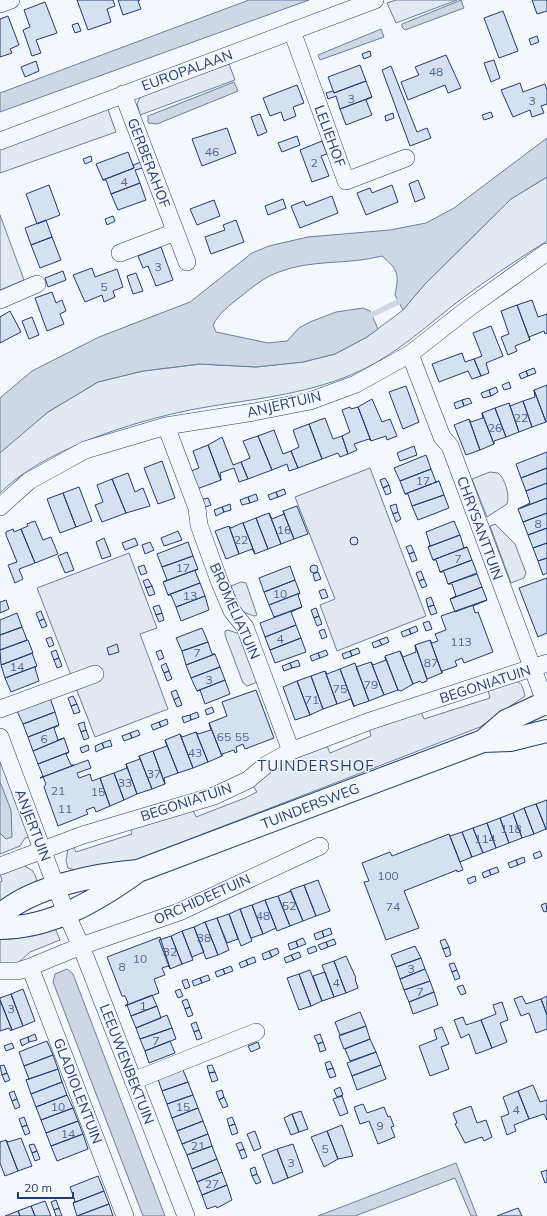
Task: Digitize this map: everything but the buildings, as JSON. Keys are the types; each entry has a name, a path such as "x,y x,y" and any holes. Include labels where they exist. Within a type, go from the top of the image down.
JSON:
{"main road":[{"name":"TUINDERSWEG","path":"482,741 506,720 547,704"},
{"name":"TUINDERSWEG","path":"0,916 7,909 57,887 106,874 138,870 482,741 510,740 547,732"},
{"name":"TUINDERSWEG","path":"0,928 14,928 66,913 93,902 138,870"}],"street":[{"path":"0,4 11,0"},
{"name":"EUROPALAAN","path":"0,141 375,0"},
{"name":"LELIEHOF","path":"292,31 346,181 406,158"},
{"name":"GERBERAHOF","path":"123,94 187,262"},
{"path":"120,253 175,232"},
{"name":"ANJERTUIN","path":"0,507 29,482 85,450 166,426 254,412 310,401 356,384 410,354 547,252"},
{"path":"0,300 37,284"},
{"name":"CHRYSANTTUIN","path":"410,354 442,437 450,446 540,666 547,704"},
{"name":"BROMELIATUIN","path":"166,426 197,508 199,525 220,583 232,612 245,627 292,751"},
{"name":"BEGONIATUIN","path":"0,866 83,835 214,796 248,780 266,765 292,751 370,721 540,666"},
{"path":"0,709 95,674"},
{"name":"ANJERTUIN","path":"0,737 66,913"},
{"name":"ORCHIDEETUIN","path":"0,971 18,970 30,967 81,946 179,912 320,846"},
{"name":"LEEUWENBEKTUIN","path":"66,913 81,946 186,1216"},
{"name":"GLADIOLENTUIN","path":"30,967 125,1216"},
{"path":"133,1081 256,1032"}],"shaded area":[{"path":"249,0 309,0 0,112 0,93"},
{"path":"396,0 457,0 396,23 387,3"},
{"path":"461,0 464,8 405,30 402,27 402,24"},
{"path":"381,29 384,37 320,60 318,55"},
{"path":"229,64 235,80 140,115 137,103 142,95"},
{"path":"234,82 238,91 157,124 148,123 148,116"},
{"path":"107,107 116,132 0,173 0,148"},
{"path":"547,138 547,177 511,199 425,284 403,310 395,295 397,278 395,269 382,256 369,259 304,265 274,274 259,283 229,306 218,317 213,325 216,332 268,343 287,341 299,328 310,322 336,312 363,308 370,311 378,329 367,337 335,354 303,362 256,367 200,364 143,371 98,382 48,412 0,453 0,398 32,371 99,337 190,302 252,253 269,246 308,237 390,230 426,223 454,208"},
{"path":"547,177 547,241 481,284 405,344 376,363 343,378 305,390 190,410 115,430 63,451 18,478 0,493 0,453 48,412 98,382 143,371 200,364 256,367 303,362 335,354 367,337 403,310 425,284 511,199"},
{"path":"0,215 24,280 0,290"},
{"path":"370,468 426,616 337,651 320,605 335,599 295,497"},
{"path":"490,472 501,475 505,483 508,500 507,504 487,517 472,479"},
{"path":"495,524 515,544 526,573 524,578 511,583 490,526"},
{"path":"129,553 157,628 140,634 168,709 95,737 37,588"},
{"path":"241,582 246,583 257,615 254,616 241,611 231,586"},
{"path":"228,630 240,634 258,682 247,686 243,683 225,635 225,631"},
{"path":"515,681 521,685 525,696 480,727 133,861 75,870 68,868 66,861 68,849 73,846 76,852 132,834 130,827 193,810 196,817 257,792 253,785 279,765 327,746 330,753 371,736 369,729 421,711 424,719 490,698 488,690"},
{"path":"0,757 29,837 25,838 20,846 0,854"},
{"path":"0,782 11,810 12,837 6,839 0,833"},
{"path":"23,865 33,871 37,880 0,907 0,882 2,881 0,873"},
{"path":"55,928 60,940 30,952 18,963 0,964 0,936"},
{"path":"67,969 73,974 165,1216 143,1216 53,982 55,974"},
{"path":"456,1163 477,1216 471,1216 455,1178 355,1216 318,1216"}],"waterway":[{"path":"365,318 398,302 402,297"}],"district":[{"name":"TUINDERSHOF","path":"316,765"}]}
